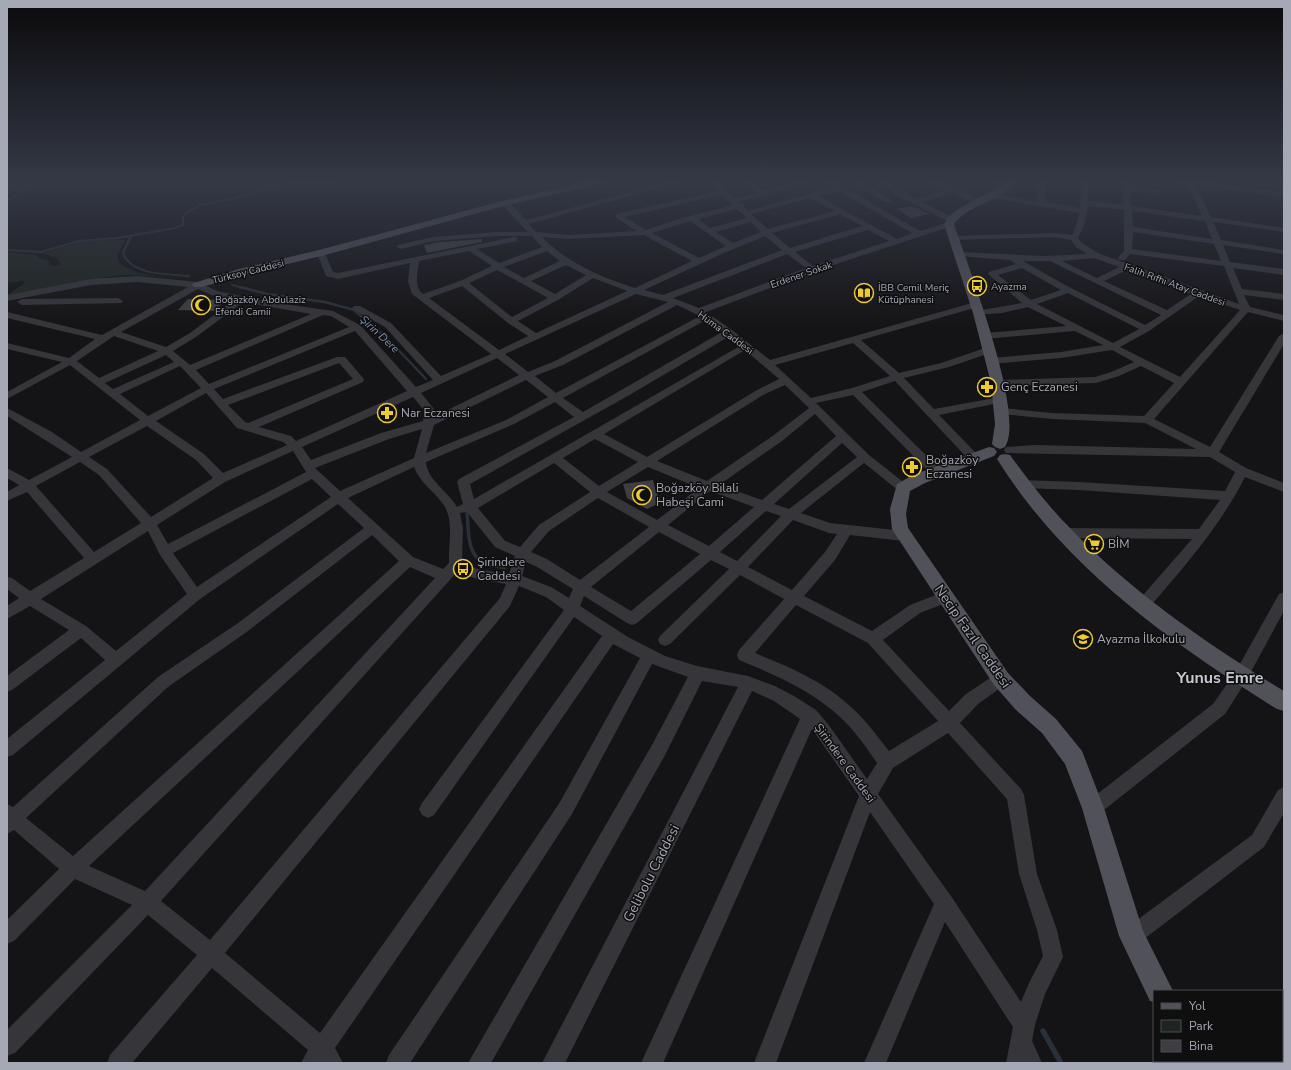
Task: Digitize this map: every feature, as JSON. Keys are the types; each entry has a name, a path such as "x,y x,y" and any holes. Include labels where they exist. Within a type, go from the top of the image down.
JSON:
{"main road":[{"name":"Türksoy Caddesi","path":"198,285 243,271 321,253 406,230"},
{"path":"951,230 977,309 998,383 1002,434 996,452"},
{"path":"903,488 936,472 996,452"},
{"path":"996,452 1021,484 1064,533 1142,606 1190,642 1241,676 1284,702"},
{"name":"Necip Fazıl Caddesi","path":"903,488 898,518 904,536 1001,679 1063,743 1074,758 1094,808 1132,936 1159,990"}],"street":[{"name":"Hüma Caddesi","path":"531,230 566,262 593,275 635,291 675,302 703,314 729,332 786,380 863,458 903,488"},
{"path":"641,230 698,261"},
{"path":"401,247 434,239 463,236 535,234 568,237 645,233 655,230"},
{"path":"709,231 713,230"},
{"path":"7,613 221,479 497,355 731,246 774,230"},
{"path":"663,298 788,251 859,230"},
{"path":"874,230 897,242"},
{"path":"912,230 919,234"},
{"name":"Erdener Sokak","path":"7,749 195,595 339,497 419,460 510,422 556,398 703,314 812,269 930,230"},
{"path":"953,238 1055,235 1074,238 1079,233 1080,230"},
{"path":"1117,264 1128,251 1129,230"},
{"path":"1135,230 1284,252"},
{"path":"1147,420 1246,309 1213,230"},
{"path":"709,231 731,246"},
{"path":"766,232 812,269"},
{"path":"321,253 328,274 333,276 535,234"},
{"name":"Falih Rıfhı Atay Caddesi","path":"1074,238 1079,245 1095,255 1117,264 1198,294 1246,309 1284,318"},
{"path":"422,297 463,283 498,266 549,247"},
{"path":"470,248 498,266 555,298"},
{"path":"1128,251 1284,272"},
{"path":"958,254 1049,259 1073,259 1095,255"},
{"path":"1012,258 1068,290 1146,329"},
{"path":"1049,259 1167,314"},
{"path":"415,260 412,281 415,292 582,418"},
{"path":"524,281 566,262"},
{"path":"1022,265 992,274 1030,304 1181,382"},
{"path":"1098,281 1126,267"},
{"path":"511,321 555,298 593,275"},
{"path":"7,298 91,282 124,279 148,279 198,285 214,293 264,304 323,312 339,317 357,328 429,409 430,413 428,424 419,451 420,467 423,474 448,500 453,511 456,526 450,570 147,902 7,1045"},
{"path":"463,283 511,321 536,337"},
{"name":"Türksoy Caddesi","path":"7,396 71,361 108,335 198,285"},
{"path":"768,364 854,339 977,309 995,312 1030,304 1068,290"},
{"path":"1238,290 1284,297"},
{"path":"7,315 32,293"},
{"path":"428,809 572,608 581,587 709,486 778,438 812,405 897,377 990,355 1061,355 1112,347 1146,329 1198,294"},
{"path":"98,382 167,351 193,335 242,299"},
{"path":"22,302 118,301"},
{"path":"165,551 310,469 385,436 428,424 527,376 559,363 675,302"},
{"path":"357,308 388,325 440,381"},
{"path":"112,393 323,312"},
{"path":"7,315 108,335 167,351 185,365 208,388 220,404 240,425 287,439 295,446 310,469 408,561 73,868 7,934"},
{"path":"7,497 208,388 357,328"},
{"path":"985,336 1079,328"},
{"path":"729,332 582,418 463,482 470,507 500,544 542,563 632,618 710,553 842,437"},
{"path":"1212,453 1284,336"},
{"path":"854,339 897,377 932,413 996,452 1049,448 1169,454 1212,453"},
{"path":"7,346 71,361 148,420 200,457 221,479"},
{"path":"453,511 470,507 746,346"},
{"path":"220,404 341,359 359,380 249,427"},
{"path":"998,383 1096,380 1116,374 1141,362"},
{"path":"118,1063 211,954 504,602 512,588 522,554 544,528 598,492 762,392 786,380"},
{"path":"855,391 936,472"},
{"path":"932,413 1001,406 1052,416 1147,420 1212,453 1242,471 1282,483"},
{"path":"7,410 104,472 150,524 165,551 195,595"},
{"path":"596,434 648,462 709,486 829,528 904,536"},
{"path":"555,458 607,499 873,639 1015,795 1028,874 1047,930 1053,957 1036,990 1023,1033 1017,1063"},
{"path":"665,640 739,568 790,514 863,458"},
{"path":"1142,606 1203,534 1228,496 1242,471"},
{"path":"7,472 28,486 93,560"},
{"path":"1021,484 1079,486 1228,496"},
{"path":"373,528 243,627 164,682 9,819 73,868 147,902 211,954 322,1058 611,635"},
{"path":"847,529 830,556 744,655 798,678 835,703 847,712 887,762"},
{"path":"1064,533 1203,534"},
{"name":"Şirindere Caddesi","path":"408,561 450,570 463,570 479,575 514,580 540,588 611,635 649,656 698,673 748,683 784,698 810,715 822,729 944,903 1023,1033 1031,1063"},
{"path":"7,582 30,599 81,630 116,660"},
{"path":"873,639 915,609 946,597"},
{"path":"1094,808 1219,709 1241,676 1284,598"},
{"path":"7,685 81,630"},
{"path":"397,1063 566,808 649,656"},
{"path":"479,1063 658,751 698,673"},
{"path":"765,1063 868,794 887,762 949,723 972,699 1001,679"},
{"name":"Gelibolu Caddesi","path":"553,1063 748,683"},
{"path":"652,1063 810,715"},
{"path":"1132,936 1258,841 1284,796"},
{"path":"874,1063 944,903"}],"green space":[{"path":"98,240 125,240 117,255 119,262 133,271 150,275 184,278 132,275 114,276 7,295 25,283 22,281 7,283 7,252 35,255 49,261 50,265 55,266 60,264 58,259 43,253 81,242"}],"building":[{"path":"482,239 482,242 427,253 424,245 440,242"},
{"name":"Boğazköy Abdulaziz Efendi Camii","path":"188,299 225,300 214,311 178,310"},
{"name":"Boğazköy Bilali Habeşi Cami","path":"653,480 656,492 662,502 647,509 627,498 623,484"}],"waterway":[{"path":"7,250 41,252 79,241 118,238 164,230"},
{"name":"Şirin Dere","path":"131,236 123,253 127,261 134,266 142,270 161,274 189,276"},
{"name":"Şirin Dere","path":"232,285 240,287"},
{"name":"Şirin Dere","path":"240,287 244,288"},
{"name":"Şirin Dere","path":"240,287 267,294 325,302 354,310 387,338 426,379"},
{"name":"Şirin Dere","path":"467,513 470,542 475,555 486,564 505,568"},
{"name":"Şirin Dere","path":"1043,1031 1061,1063"}],"place":[{"name":"Ayazma","path":"977,286"},
{"name":"İBB Cemil Meriç Kütüphanesi","path":"864,293"},
{"name":"Boğazköy Abdulaziz Efendi Camii","path":"201,305"},
{"name":"Genç Eczanesi","path":"987,387"},
{"name":"Nar Eczanesi","path":"387,413"},
{"name":"Boğazköy Eczanesi","path":"912,467"},
{"name":"Boğazköy Bilali Habeşi Cami","path":"642,495"},
{"name":"BİM","path":"1094,544"},
{"name":"Şirindere Caddesi","path":"463,569"},
{"name":"Ayazma İlkokulu","path":"1083,639"}],"district":[{"name":"Yunus Emre","path":"1220,677"}]}
